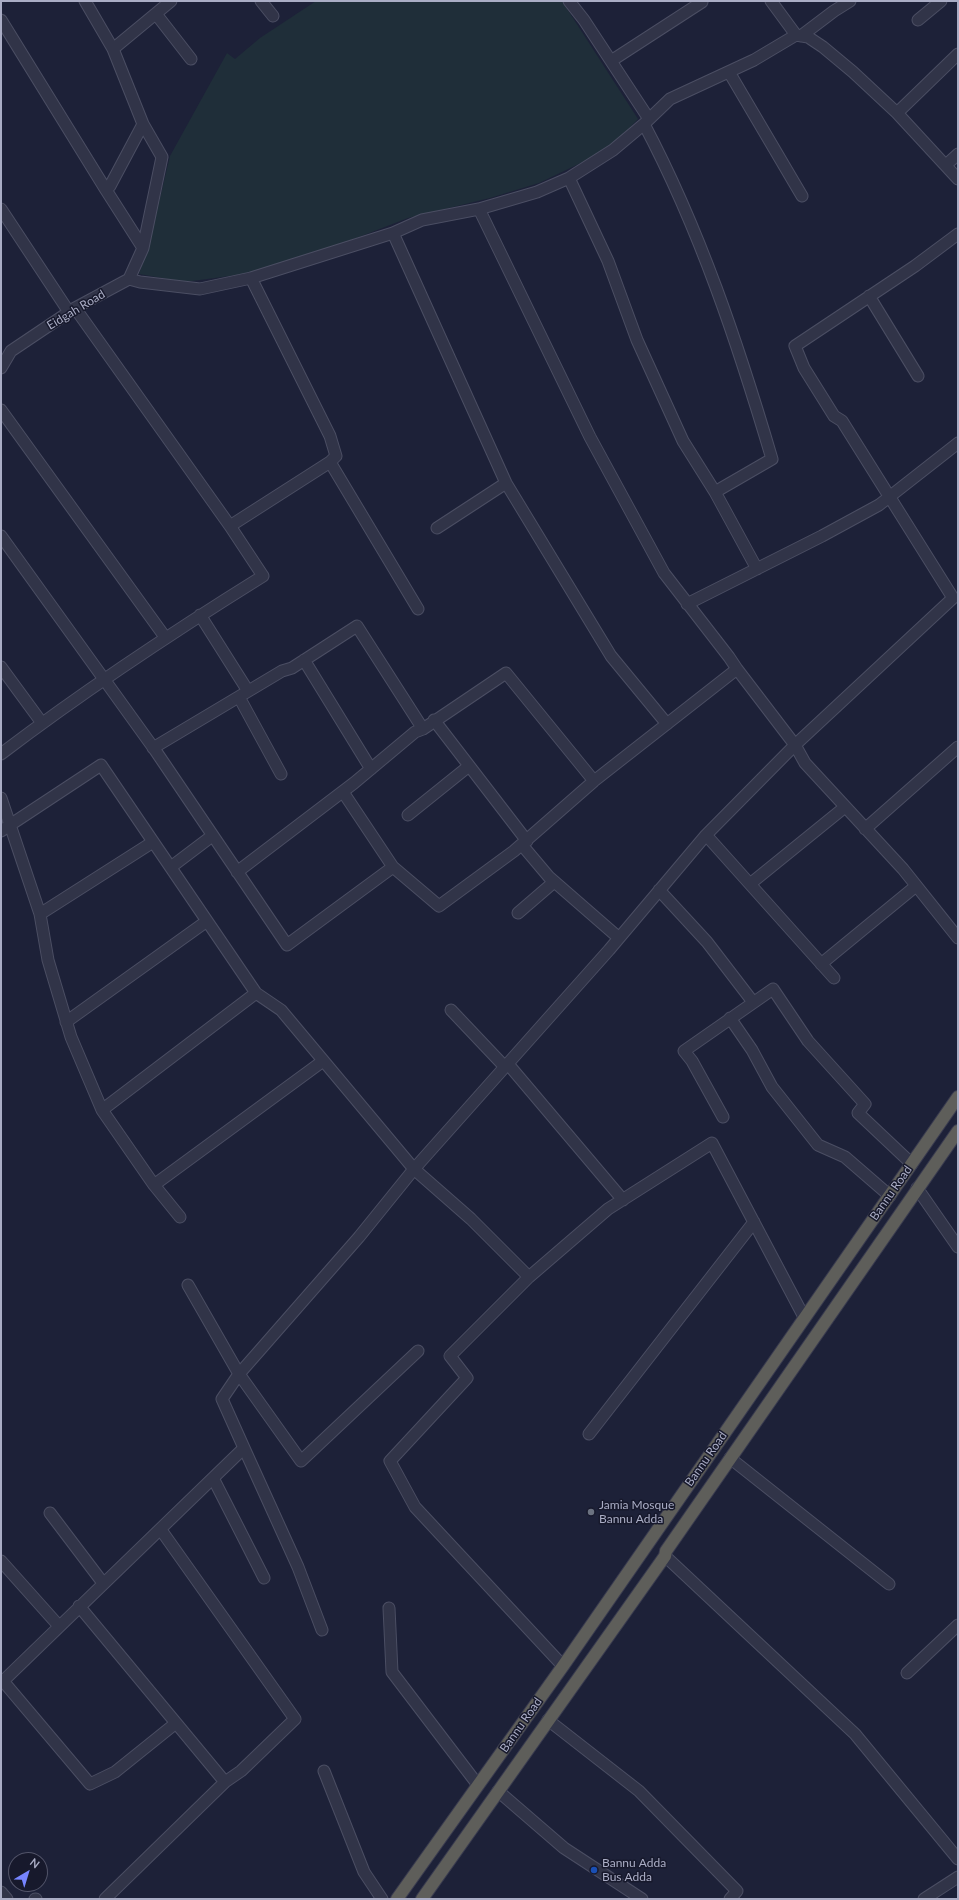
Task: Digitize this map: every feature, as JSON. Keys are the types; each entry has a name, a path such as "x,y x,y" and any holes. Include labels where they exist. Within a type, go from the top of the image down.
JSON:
{"highway":[{"name":"Bannu Road","path":"397,1899 563,1666 958,1097"},
{"name":"Bannu Road","path":"422,1899 665,1556 666,1550 958,1131"}],"street":[{"path":"85,1 113,49 143,124 162,157 143,248 129,279 140,282 200,289 251,278 393,233 422,220 479,209 538,192 569,178 613,150 670,99 754,60 799,36 850,1"},
{"path":"113,49 171,1"},
{"path":"261,1 273,16"},
{"path":"569,1 611,61 647,121 695,230 745,367 772,459 715,492"},
{"path":"771,1 799,36 808,37 823,47 897,113 958,179"},
{"path":"918,20 941,1"},
{"path":"611,61 702,2"},
{"path":"156,14 191,60"},
{"path":"1,20 143,248"},
{"path":"897,113 958,54"},
{"path":"729,72 802,196"},
{"path":"106,190 110,186 143,124"},
{"path":"946,166 958,154"},
{"path":"569,178 608,261 637,340 683,440 715,492 757,569"},
{"path":"1,209 72,310 230,526 262,576 165,637 42,722 1,754"},
{"path":"479,209 590,437 664,573 729,657 795,746 805,763 916,886 958,938"},
{"path":"393,233 506,483 610,656 667,724"},
{"path":"322,1630 298,1567 222,1399 239,1374 359,1237 414,1169 619,938 706,835 795,746 952,598 842,421 834,416 804,368 795,346 915,266 958,234"},
{"path":"230,526 330,462 336,456 330,436 251,278"},
{"name":"Eidgah Road","path":"1,368 11,351 72,310 129,279"},
{"path":"869,296 918,376"},
{"path":"1,410 165,637"},
{"path":"687,604 822,536 890,498 913,477 958,443"},
{"path":"330,462 418,609"},
{"path":"437,528 506,483"},
{"path":"1,536 105,679 287,944 393,867"},
{"path":"200,616 248,692"},
{"path":"153,748 304,660 357,626 423,729"},
{"path":"304,660 371,769"},
{"path":"1,667 42,722"},
{"path":"343,792 393,867 439,906 524,843 594,781 737,669"},
{"path":"237,872 343,792 412,735 506,672 594,781"},
{"path":"239,697 281,774"},
{"path":"434,720 554,882 619,938"},
{"path":"865,829 958,747"},
{"path":"1,831 101,765 256,993 281,1010 414,1169 471,1219 529,1278"},
{"path":"408,815 469,766"},
{"path":"1,798 40,914 48,960 70,1036 102,1110 154,1186 180,1217"},
{"path":"750,884 845,807"},
{"path":"706,835 834,978"},
{"path":"171,867 212,836"},
{"path":"40,914 154,842"},
{"path":"518,913 554,882"},
{"path":"821,964 916,886"},
{"path":"659,890 708,942 753,1002"},
{"path":"66,1022 207,920"},
{"path":"723,1117 692,1061 684,1051 773,989 808,1041 865,1104 858,1113 912,1164"},
{"path":"102,1110 256,993"},
{"path":"451,1010 506,1066 623,1200"},
{"path":"730,1018 752,1050 772,1087 818,1145 845,1157 890,1196"},
{"path":"154,1186 323,1061"},
{"path":"563,1666 415,1507 390,1460 467,1378 450,1356 529,1278 608,1208 712,1143 804,1317"},
{"path":"917,1188 958,1247"},
{"path":"589,1434 754,1222"},
{"path":"188,1285 239,1374 301,1461 418,1351"},
{"path":"176,1722 115,1772 90,1784 2,1682 79,1606 161,1530 244,1448"},
{"path":"730,1458 889,1584"},
{"path":"213,1478 264,1578"},
{"path":"50,1513 103,1584"},
{"path":"105,1899 225,1782 241,1771 294,1719 161,1530"},
{"path":"665,1556 855,1734 958,1859"},
{"path":"1,1561 59,1626"},
{"path":"79,1606 225,1782"},
{"path":"389,1608 392,1672 478,1785"},
{"path":"907,1673 958,1625"},
{"path":"548,1720 639,1791 737,1891 730,1899"},
{"path":"324,1772 364,1872 382,1899"},
{"path":"498,1791 564,1848 642,1899"},
{"path":"924,1899 958,1877"},
{"path":"1,1892 7,1899"}],"shaded area":[{"path":"316,1 562,1 638,119 619,139 587,160 539,183 490,198 408,218 328,249 285,263 245,274 185,282 139,274 149,244 170,156 227,53 235,59 260,38"}],"place":[{"name":"Jamia Mosque Bannu Adda","path":"591,1512"},
{"name":"Bannu Adda Bus Adda","path":"594,1870"}]}
